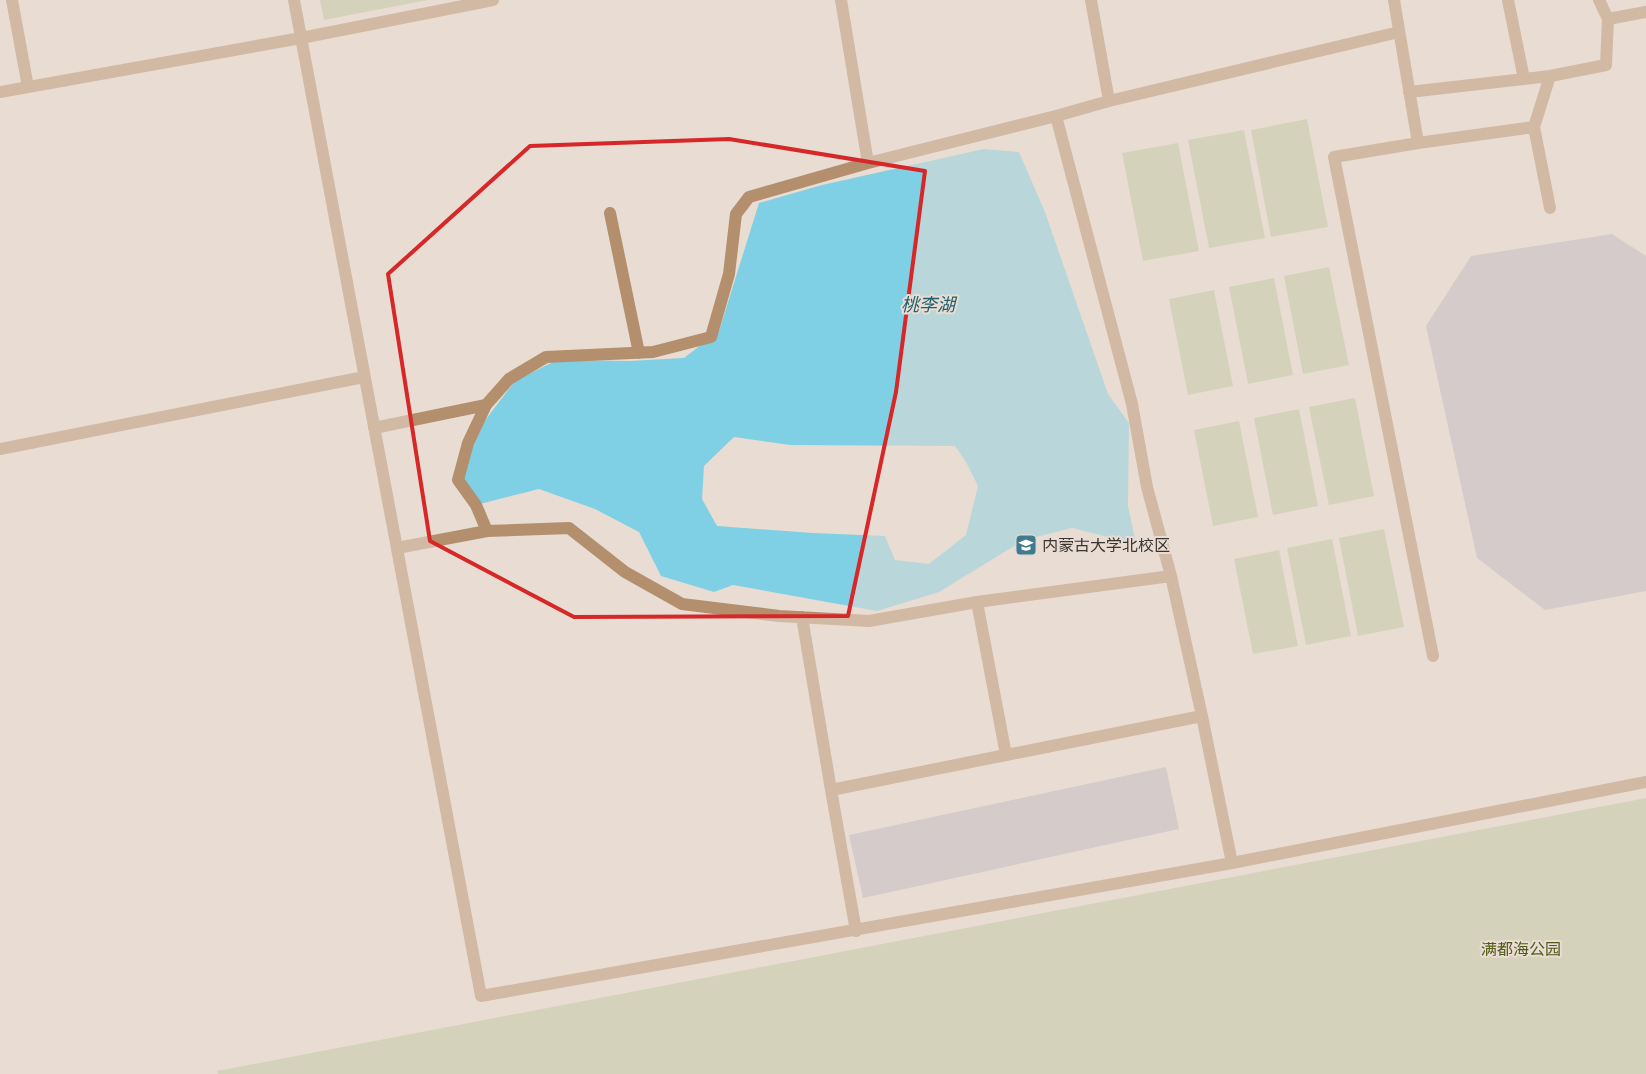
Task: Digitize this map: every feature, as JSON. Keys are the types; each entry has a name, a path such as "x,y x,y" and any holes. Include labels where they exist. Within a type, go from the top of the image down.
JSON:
{"lane":[{"path":"12,0 28,87"},
{"path":"294,0 481,996 1232,863 1646,782"},
{"path":"0,92 301,38 493,0"},
{"path":"841,0 868,163"},
{"path":"1092,0 1109,101"},
{"path":"1394,0 1418,143"},
{"path":"1508,0 1524,79"},
{"path":"1409,92 1550,76 1606,64 1608,19 1599,0"},
{"path":"1608,19 1646,12"},
{"path":"487,531 476,505 458,480 468,443 486,404 509,379 546,357 653,352 711,337 729,274 736,214 749,197 868,163 1109,101 1399,32"},
{"path":"1550,76 1534,127 1550,208"},
{"path":"1056,116 1132,404 1147,487 1171,576 1232,863"},
{"path":"1433,656 1334,157 1534,127"},
{"path":"610,213 639,353"},
{"path":"0,449 364,377"},
{"path":"374,428 486,404"},
{"path":"397,548 487,531 568,528 624,572 682,604 779,616 869,621 976,602 1171,576"},
{"path":"976,602 1006,755"},
{"path":"802,617 856,930"},
{"path":"831,790 1202,716"}],"highlighted area":[{"path":"729,139 925,171 896,392 848,616 574,617 430,541 388,274 530,146"}],"green space":[{"path":"320,0 428,0 324,20"},
{"path":"1307,119 1328,227 1271,237 1251,130"},
{"path":"1244,130 1265,238 1209,248 1188,140"},
{"path":"1178,143 1199,251 1143,261 1122,153"},
{"path":"1329,267 1349,365 1303,374 1284,276"},
{"path":"1274,278 1293,375 1248,384 1229,287"},
{"path":"1214,290 1233,386 1188,395 1169,299"},
{"path":"1355,398 1374,496 1329,505 1309,407"},
{"path":"1299,409 1318,506 1273,515 1254,418"},
{"path":"1239,421 1258,517 1213,526 1194,430"},
{"path":"1384,529 1404,627 1358,636 1339,538"},
{"path":"1332,539 1351,636 1306,645 1287,548"},
{"path":"1279,550 1298,646 1253,654 1234,559"},
{"name":"满都海公园","path":"1646,798 1646,1074 218,1074 217,1071"}],"water":[{"name":"桃李湖","path":"984,149 1019,152 1045,212 1108,394 1129,423 1128,506 1136,544 1072,528 1024,540 939,592 877,611 733,585 714,592 661,576 639,532 595,509 539,489 476,505 458,480 468,443 515,381 557,360 629,361 684,358 719,331 759,203 822,185","holes":["734,437 790,445 955,446 966,462 978,486 966,535 929,564 895,560 885,536 717,526 702,499 704,466"]}],"building":[{"path":"1612,234 1646,256 1646,591 1545,610 1477,558 1426,326 1471,256"},
{"path":"1166,767 1179,829 863,898 849,835"}],"place":[{"name":"内蒙古大学北校区","path":"1026,545"}]}
